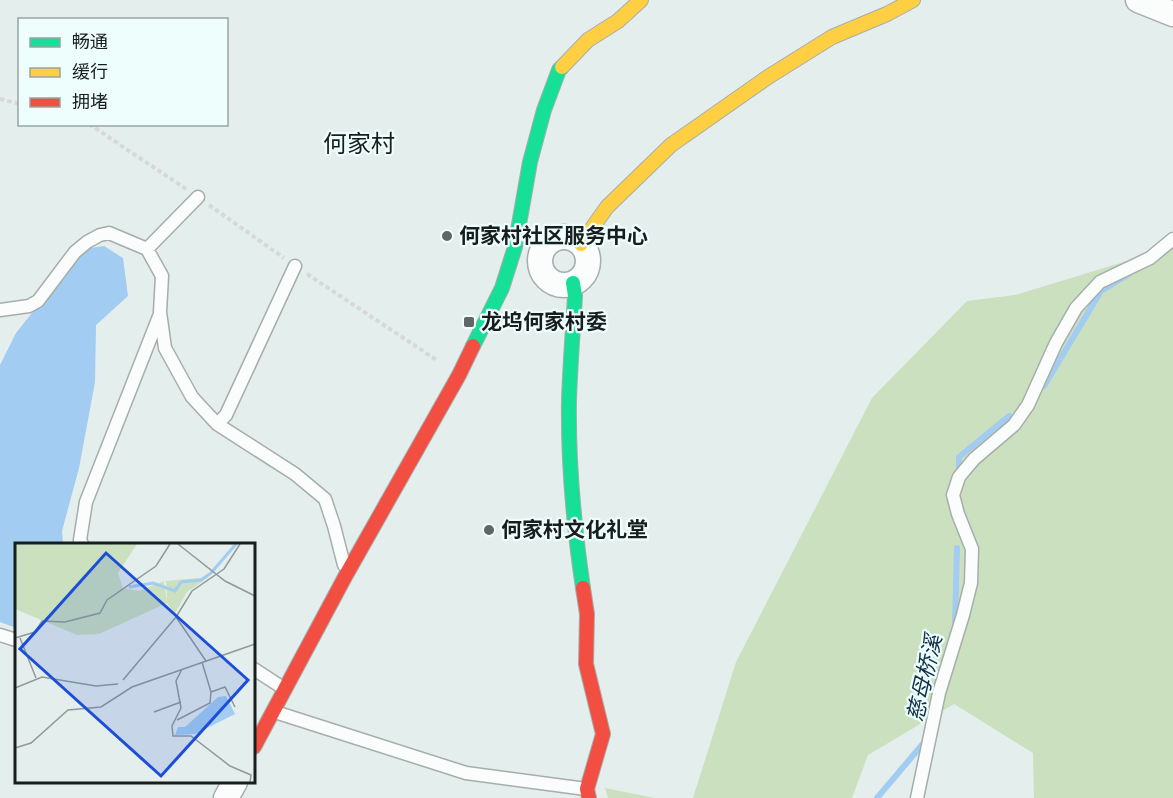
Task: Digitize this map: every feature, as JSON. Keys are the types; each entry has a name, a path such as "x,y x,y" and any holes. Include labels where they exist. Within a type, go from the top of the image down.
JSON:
{"street":[{"path":"255,745 346,575 459,375 502,288 515,247 530,162 544,110 559,69 588,40 618,21 641,0"},
{"path":"581,244 607,207 671,146 768,77 832,37 887,14 913,0"},
{"path":"1138,0 1173,14"},
{"path":"557,238 573,239 581,244 588,264 585,272 573,283 557,284 550,280 544,273 541,258 548,243 557,238"},
{"path":"515,247 541,258"},
{"path":"573,283 575,296 569,400 570,466 578,555 587,614 586,664 603,734 588,793"},
{"path":"226,798 234,783"}],"lane":[{"path":"147,249 198,197"},
{"path":"0,310 29,306 38,301 75,252 100,235 109,233 147,249 162,276 160,312 165,348 192,397 217,424 295,474 324,499 334,526 346,575"},
{"path":"917,798 939,693 970,584 972,549 958,514 954,495 959,477 974,459 1014,424 1028,405 1056,343 1071,317 1100,282 1150,258 1173,239"},
{"path":"217,424 226,416 295,266"},
{"path":"82,543 80,540 86,502 160,312"},
{"path":"0,635 15,640"},
{"path":"255,670 284,689"},
{"path":"273,711 466,773 588,793"}],"path":[{"path":"0,99 18,104"},
{"path":"92,126 295,266 459,375"}],"green space":[{"path":"1173,247 1173,798 1034,798 1033,753 954,704 868,755 852,798 693,798 736,662 872,398 967,301 1015,295"},
{"path":"605,788 655,798 608,798"}],"water":[{"path":"104,246 123,258 128,296 96,325 95,382 79,468 62,531 63,543 15,543 15,628 0,622 0,365 16,333 83,249"}],"waterway":[{"path":"1044,386 1101,291 1129,274"},
{"path":"959,474 959,457 1009,416"},
{"name":"慈母桥溪","path":"955,625 957,548"},
{"name":"慈母桥溪","path":"877,798 927,739"}],"traffic: fast":[{"path":"473,346 502,288 515,247 530,162 544,110 562,67"},
{"path":"573,283 575,296 569,424 574,518 583,588"}],"traffic: slow":[{"path":"562,67 588,40 618,21 641,0"},
{"path":"581,244 607,207 671,145 768,77 832,37 887,14 913,0"}],"traffic: jam":[{"path":"255,745 473,346"},
{"path":"583,588 587,614 586,664 603,734 587,789 589,798"}],"place":[{"name":"何家村社区服务中心","path":"447,236"},
{"name":"龙坞何家村委","path":"469,322"},
{"name":"何家村文化礼堂","path":"489,530"}],"district":[{"name":"何家村","path":"359,144"}]}
